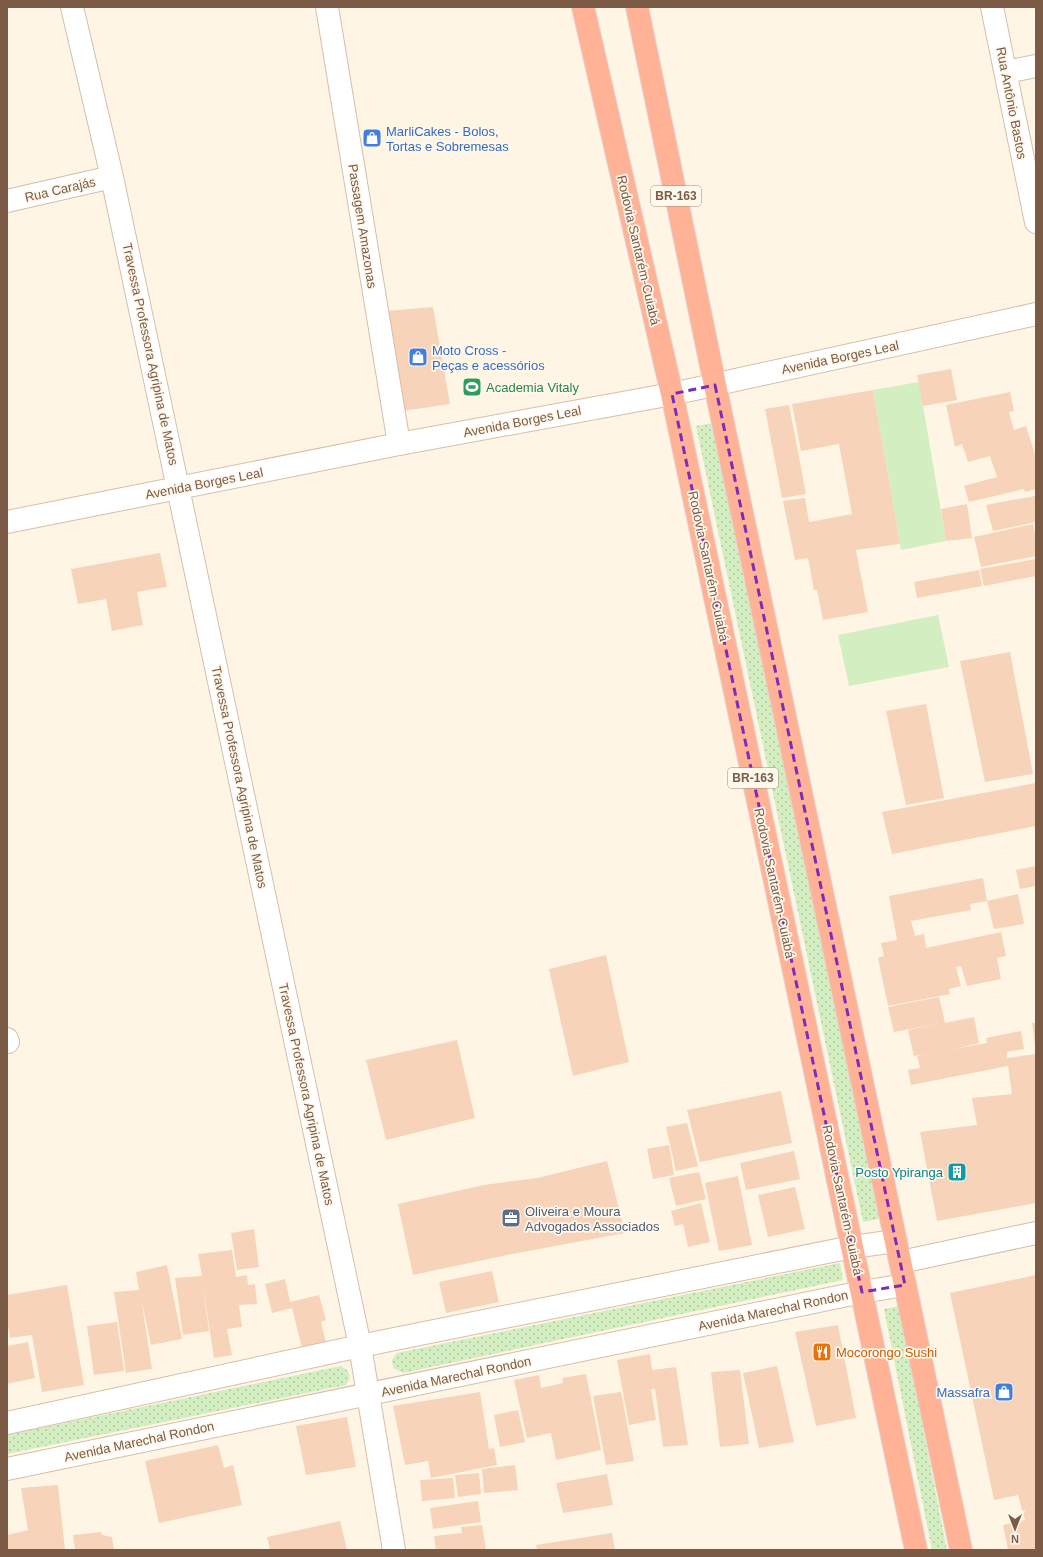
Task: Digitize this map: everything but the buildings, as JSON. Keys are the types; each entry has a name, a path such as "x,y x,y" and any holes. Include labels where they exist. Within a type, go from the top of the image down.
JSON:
{"highway":[{"name":"Rodovia Santarém-Cuiabá","path":"583,7 672,394 916,1550"},
{"name":"BR-163","path":"637,7 715,385 961,1550"}],"street":[{"name":"Travessa Professora Agripina de Matos","path":"72,7 112,177 179,487 360,1346 394,1550"},
{"name":"Passagem Amazonas","path":"327,7 399,444"},
{"name":"Rua Antônio Bastos","path":"992,7 1036,222"},
{"path":"1006,72 1036,66"},
{"name":"Rua Carajás","path":"7,201 112,177"},
{"name":"Avenida Borges Leal","path":"7,522 399,444 672,394 1036,314"},
{"path":"901,1262 1036,1233"},
{"path":"7,1422 360,1346 852,1247 896,1241"},
{"name":"Avenida Marechal Rondon","path":"7,1469 862,1292 905,1285"}],"highlighted area":[{"path":"715,385 905,1285 862,1292 852,1247 672,394"}],"green space":[{"path":"919,382 946,541 901,550 873,390"},
{"path":"713,423 879,1219 863,1222 696,426"},
{"path":"938,615 949,667 849,686 838,635"},
{"path":"840,1263 843,1280 403,1373 393,1368 392,1360 397,1353"},
{"path":"899,1306 947,1550 932,1550 884,1309"},
{"path":"341,1366 348,1371 350,1378 346,1385 7,1454 7,1435"}],"place":[{"name":"MarliCakes - Bolos, Tortas e Sobremesas","path":"372,138"},
{"name":"Moto Cross - Peças e acessórios","path":"418,357"},
{"name":"Academia Vitaly","path":"472,387"},
{"name":"Posto Ypiranga","path":"957,1172"},
{"name":"Oliveira e Moura Advogados Associados","path":"511,1218"},
{"name":"Mocorongo Sushi","path":"822,1352"},
{"name":"Massafra","path":"1004,1392"}]}
